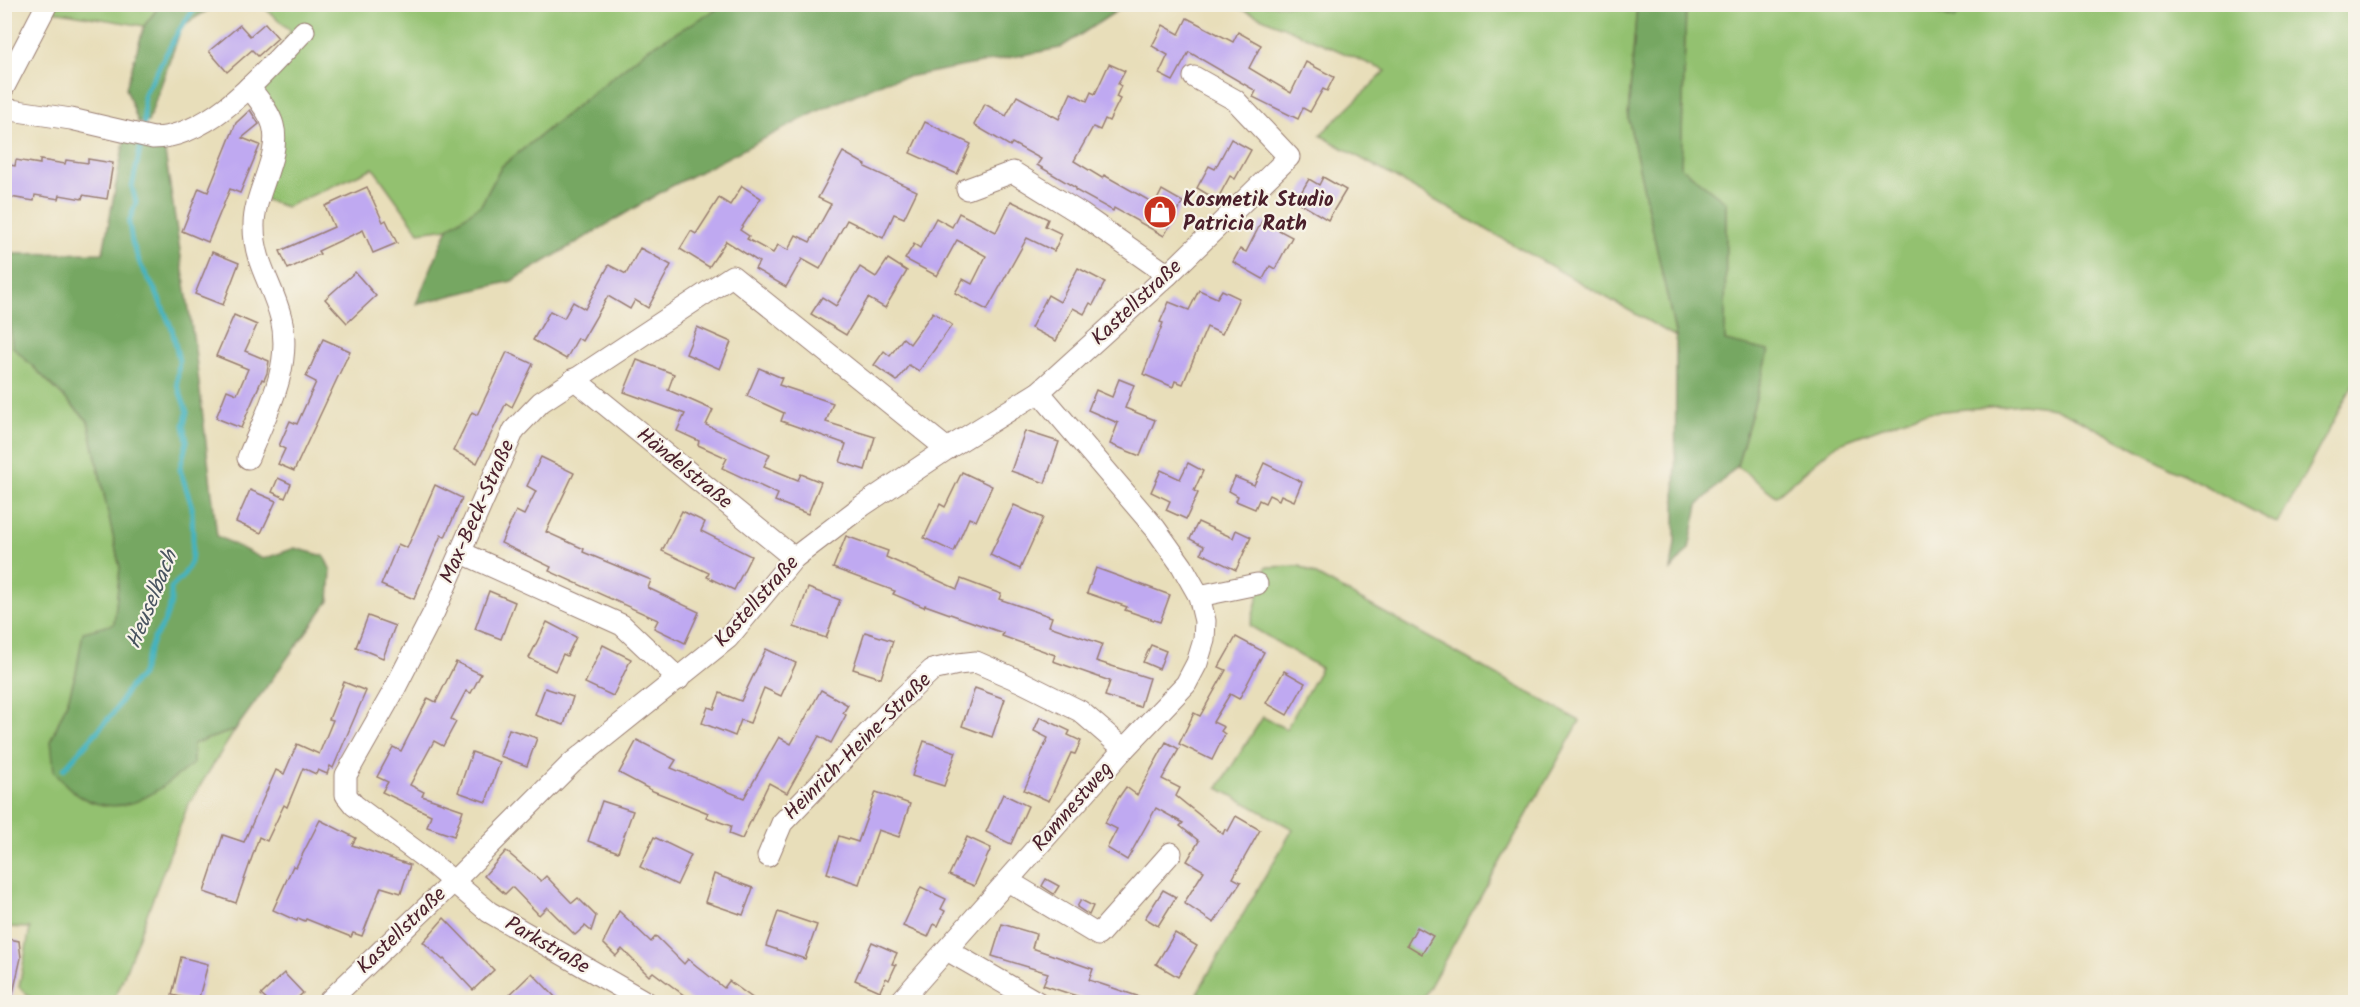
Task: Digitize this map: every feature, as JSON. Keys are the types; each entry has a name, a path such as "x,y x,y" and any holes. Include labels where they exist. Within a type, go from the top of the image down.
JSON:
{"street":[{"path":"4,87 47,4"},
{"path":"4,109 70,119 153,138 166,138 187,131 207,120 249,87 304,31"},
{"name":"Kastellstraße","path":"328,1002 572,763 728,638 794,558 862,506 946,449 1039,393 1168,275 1289,157 1235,100 1194,77"},
{"path":"248,458 276,390 284,341 280,317 259,265 254,242 253,220 257,196 273,152 275,137 273,124 266,110 249,87"},
{"path":"967,189 1013,172 1081,214 1168,275"},
{"name":"Max-Beck-Straße","path":"453,882 354,805 346,795 346,775 392,694 434,612 514,430 541,402 732,276 946,449"},
{"name":"Händelstraße","path":"574,379 794,558"},
{"name":"Ramnestweg","path":"900,1002 1124,749 1186,684 1197,663 1204,640 1204,621 1199,596 1182,566 1155,528 1039,393"},
{"path":"460,552 622,625 679,679"},
{"path":"1199,596 1257,584"},
{"name":"Heinrich-Heine-Straße","path":"768,856 782,823 897,703 932,670 976,662 1023,682 1080,711 1124,749"},
{"path":"1008,881 1098,935 1171,852"},
{"name":"Parkstraße","path":"453,882 489,912 646,1002"},
{"path":"947,950 1037,1002"}],"green space":[{"path":"726,4 1126,5 1060,48 886,81 818,111 668,188 512,281 416,304 448,228 481,205 502,166 649,48"},
{"path":"1979,4 2355,5 2355,381 2278,524 2078,419 2054,408 2023,404 1921,413 1837,444 1776,496 1737,466 1769,352 1725,341 1726,202 1681,167 1686,5 1911,5 1955,18 1963,7"},
{"path":"56,5 160,5 144,26 53,11"},
{"path":"160,5 216,5 182,26 148,122 138,122 126,88 144,26"},
{"path":"261,5 726,5 649,48 502,166 481,205 448,228 419,232 373,168 286,207 263,199 280,146 260,82 291,31"},
{"path":"1232,5 1637,5 1628,117 1676,337 1320,135 1386,71"},
{"path":"1637,5 1686,5 1681,167 1726,202 1725,341 1769,351 1737,466 1698,505 1689,549 1671,570 1675,542 1676,337 1628,117"},
{"path":"1911,5 1979,5 1963,7 1955,19"},
{"path":"125,137 164,146 195,349 217,536 263,559 295,548 324,556 331,571 329,601 235,730 193,744 193,764 141,799 113,806 98,804 81,797 63,782 54,772 51,740 68,700 76,673 83,632 114,624 120,568 88,421 12,346 10,324 5,318 4,254 103,253"},
{"path":"4,318 10,323 12,346 88,421 120,568 114,625 76,673 68,700 51,740 192,744 235,730 188,805 119,989 112,1002 36,1002 19,987 30,928 5,927"},
{"path":"1300,566 1580,721 1421,1002 1213,1002 1197,993 1293,829 1218,788 1263,717 1286,729 1321,668 1250,626 1266,567"}],"building":[{"path":"1187,18 1233,42 1238,32 1261,45 1249,68 1291,93 1306,62 1334,77 1327,91 1323,89 1310,112 1303,108 1298,119 1253,97 1256,91 1189,52 1173,81 1159,74 1168,55 1152,46 1163,25 1179,34"},
{"path":"265,23 278,38 258,56 252,50 227,72 209,51 240,25 250,36"},
{"path":"1109,64 1125,71 1118,84 1121,86 1116,97 1120,99 1109,121 1105,119 1100,130 1093,127 1074,161 1102,178 1104,175 1155,204 1162,190 1183,202 1164,236 1114,208 1113,211 1075,190 1076,188 1037,165 1041,159 1012,143 1010,146 974,125 985,104 1006,116 1017,96 1059,119 1071,93 1087,101 1091,92 1095,94"},
{"path":"250,110 259,124 242,138 260,145 240,193 230,189 208,242 182,231 199,188 208,192 236,123"},
{"path":"925,122 971,144 957,174 910,153"},
{"path":"1231,139 1251,150 1235,179 1230,176 1217,200 1197,188 1209,166 1215,169"},
{"path":"843,152 866,165 865,167 917,191 904,218 894,214 883,238 847,220 820,269 802,259 786,287 755,269 759,262 726,241 709,267 680,249 691,231 696,234 719,198 730,205 742,186 761,198 740,230 749,236 747,239 773,253 778,245 788,250 796,235 810,242 831,204 818,198"},
{"path":"88,159 113,163 107,199 83,195 82,199 60,195 59,199 35,195 34,201 4,196 4,164 15,166 16,160 40,164 40,160 65,164 66,160 88,163"},
{"path":"1323,177 1346,190 1328,220 1296,201 1309,179 1319,185"},
{"path":"367,187 383,222 386,220 397,243 373,253 363,230 318,251 320,254 288,269 280,251 334,227 325,206"},
{"path":"1011,201 1048,219 1045,226 1062,234 1054,251 1027,238 987,310 955,293 963,279 972,284 986,256 957,240 937,276 905,259 914,244 920,248 936,218 952,227 959,213 996,232"},
{"path":"1262,221 1292,237 1275,269 1270,266 1263,279 1233,262 1240,249 1246,252"},
{"path":"640,248 671,265 648,308 635,300 630,309 608,296 582,341 578,338 566,359 533,340 550,311 564,318 573,302 585,309 609,265 626,274"},
{"path":"212,252 239,263 223,305 195,294"},
{"path":"888,259 907,271 885,308 868,298 846,335 811,314 822,297 836,306 860,267 876,277"},
{"path":"1078,268 1105,282 1093,305 1090,303 1084,314 1073,308 1056,341 1031,328 1048,295 1060,302"},
{"path":"355,272 376,296 347,323 325,299"},
{"path":"1199,290 1217,298 1222,290 1239,298 1222,334 1207,327 1183,384 1175,381 1173,387 1143,374 1169,302 1189,310"},
{"path":"933,312 952,325 919,371 909,365 897,381 874,365 884,351 890,356 903,338 910,344"},
{"path":"234,315 257,325 245,351 269,361 267,373 264,380 262,379 241,428 216,418 227,390 237,394 248,369 216,356"},
{"path":"697,327 731,342 720,369 686,354"},
{"path":"323,339 350,351 294,471 278,464 285,449 279,446 290,421 297,424 316,382 306,377"},
{"path":"507,352 533,364 512,407 506,403 477,463 453,451 472,412 477,415"},
{"path":"637,360 674,374 668,390 713,410 706,425 770,454 764,466 798,480 801,474 821,482 808,514 775,501 778,494 722,468 727,458 698,445 699,441 677,431 685,414 624,392"},
{"path":"759,368 782,378 779,385 833,403 826,422 875,437 865,470 840,462 846,444 781,421 784,413 747,396"},
{"path":"1119,379 1134,385 1125,408 1155,420 1140,456 1110,444 1118,423 1088,410 1096,390 1112,397"},
{"path":"1025,431 1059,442 1045,483 1011,471"},
{"path":"541,457 574,473 546,532 584,549 583,552 651,580 648,588 699,612 685,643 654,628 658,620 549,571 551,567 501,543 516,511 524,515 536,491 527,486"},
{"path":"1188,463 1203,471 1194,491 1198,493 1186,519 1166,510 1170,501 1151,492 1161,470 1180,479"},
{"path":"1264,463 1302,482 1294,501 1281,495 1279,500 1269,495 1265,503 1259,500 1255,509 1236,501 1238,496 1229,491 1235,477 1254,485"},
{"path":"962,472 992,486 976,521 969,518 954,552 924,538 940,504 945,507"},
{"path":"278,478 291,484 285,498 272,492"},
{"path":"435,485 462,498 445,537 441,535 414,599 381,585 398,544 407,548"},
{"path":"250,490 276,501 261,533 236,522"},
{"path":"1014,505 1043,518 1020,569 990,555"},
{"path":"682,511 705,522 701,531 751,556 734,590 707,577 709,573 662,551"},
{"path":"1198,522 1233,538 1236,530 1251,537 1236,570 1201,553 1204,546 1190,539"},
{"path":"846,536 888,551 886,557 957,589 961,579 1001,594 999,599 1052,617 1049,626 1102,644 1096,661 1149,678 1140,707 1105,696 1110,681 1053,661 1055,655 1002,636 1003,633 925,605 924,607 893,594 895,591 833,568"},
{"path":"1096,568 1170,595 1160,622 1087,593"},
{"path":"808,588 840,600 826,638 794,627"},
{"path":"489,591 515,602 501,639 475,629"},
{"path":"368,616 395,626 383,658 356,647"},
{"path":"547,622 576,637 567,656 563,654 555,671 529,658"},
{"path":"865,632 893,641 881,678 853,669"},
{"path":"1236,637 1264,652 1239,699 1230,694 1213,722 1224,727 1221,731 1225,734 1212,760 1179,744 1194,713 1200,716 1226,670 1219,667"},
{"path":"603,645 631,659 613,696 585,683"},
{"path":"1151,645 1166,651 1159,669 1143,662"},
{"path":"766,649 796,663 781,696 764,688 750,723 741,720 735,736 702,723 708,707 714,709 720,693 741,701"},
{"path":"456,662 481,674 471,693 466,691 451,719 456,722 443,746 434,741 410,785 424,792 422,796 463,810 454,836 427,827 431,815 382,792 388,782 377,777 393,747 401,751 428,698 436,702"},
{"path":"1284,671 1305,683 1287,715 1266,703"},
{"path":"344,682 366,691 333,768 330,766 327,774 318,770 316,774 303,768 287,807 284,805 267,841 259,837 236,903 204,892 223,835 244,842 276,770 284,774 297,744 319,754 333,720 329,719"},
{"path":"545,688 573,697 564,725 535,715"},
{"path":"975,688 1005,699 992,737 962,726"},
{"path":"821,690 848,705 843,713 846,715 831,743 819,736 787,793 769,783 742,839 729,834 731,826 706,817 708,813 653,791 619,773 637,740 676,760 671,768 744,798 779,737 791,744"},
{"path":"1040,717 1070,731 1068,735 1081,741 1075,754 1071,753 1049,801 1024,790 1048,738 1034,731"},
{"path":"509,729 537,738 527,766 500,756"},
{"path":"924,741 956,752 944,786 912,776"},
{"path":"1166,742 1179,749 1162,779 1180,788 1176,796 1223,834 1225,829 1228,831 1236,816 1260,830 1233,878 1241,882 1214,923 1184,903 1204,871 1187,861 1199,841 1180,826 1183,823 1156,808 1127,860 1107,848 1117,829 1105,823 1117,800 1126,787 1137,795"},
{"path":"472,752 500,762 486,802 458,792"},
{"path":"876,792 910,804 899,837 878,830 859,884 827,873 839,836 858,842"},
{"path":"1003,794 1028,806 1011,844 986,832"},
{"path":"602,801 633,811 618,852 588,841"},
{"path":"320,820 356,838 352,845 410,865 401,893 381,887 362,936 353,933 351,937 306,919 305,921 298,918 297,921 273,910 293,866 296,867"},
{"path":"654,837 691,855 677,885 640,867"},
{"path":"967,837 991,848 974,886 949,875"},
{"path":"506,851 541,881 546,876 572,903 578,898 596,916 591,931 585,926 575,935 547,907 539,915 512,887 505,894 484,876"},
{"path":"714,874 753,888 743,915 705,902"},
{"path":"1046,879 1059,886 1054,894 1042,886"},
{"path":"921,887 946,899 941,909 945,911 938,926 934,924 928,937 903,926"},
{"path":"1163,890 1176,897 1158,926 1145,918"},
{"path":"1081,900 1093,906 1089,915 1077,907"},
{"path":"619,911 651,942 656,936 684,964 688,959 724,988 729,981 758,1002 693,1002 653,972 649,976 622,949 616,956 603,943"},
{"path":"778,912 817,925 805,959 766,946"},
{"path":"444,918 494,970 473,990 444,959 423,942"},
{"path":"1002,924 1036,934 1032,948 1093,969 1089,980 1149,1000 1148,1002 1095,1002 1043,985 1048,973 992,956"},
{"path":"1417,927 1433,936 1422,954 1407,945"},
{"path":"1175,933 1197,946 1178,977 1156,964"},
{"path":"4,938 19,941 21,958 11,1002 4,1002"},
{"path":"872,942 897,953 892,964 896,965 889,980 886,978 880,991 855,980"},
{"path":"181,957 208,964 198,1001 172,995"},
{"path":"284,973 303,993 293,1002 269,1002 261,995"},
{"path":"532,973 560,1002 502,1002"}],"waterway":[{"name":"Heuselbach","path":"144,124 144,95 178,32 197,4"},
{"name":"Heuselbach","path":"64,769 115,711 128,689 141,675 153,640 164,623 171,603 171,588 183,576 191,562 192,507 180,469 187,441 184,425 187,412 177,384 179,361 172,329 156,292 141,266 132,242 129,223 136,202 132,187 141,145"}],"place":[{"name":"Kosmetik Studio Patricia Rath","path":"1160,212"}]}
